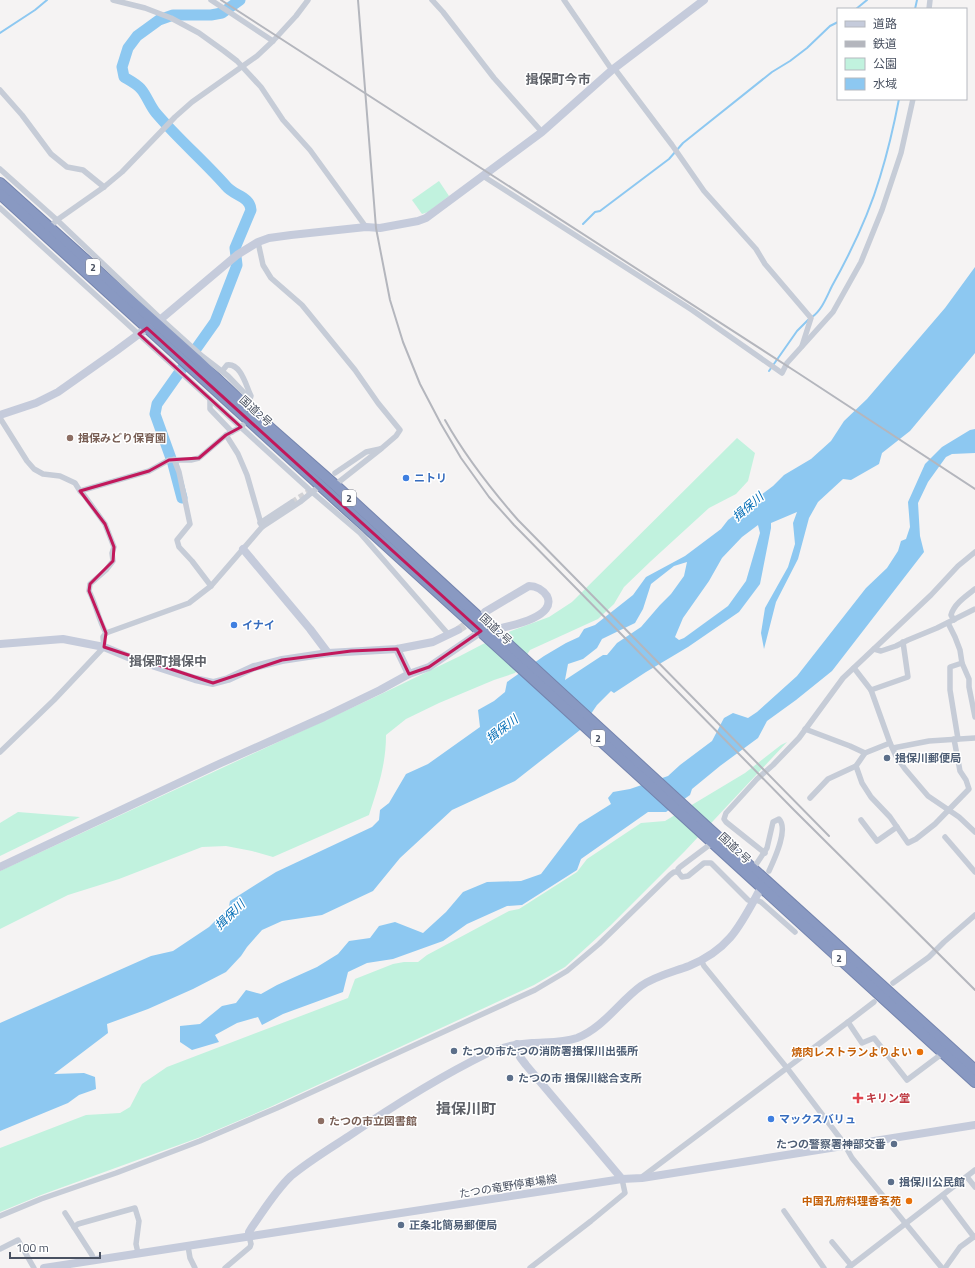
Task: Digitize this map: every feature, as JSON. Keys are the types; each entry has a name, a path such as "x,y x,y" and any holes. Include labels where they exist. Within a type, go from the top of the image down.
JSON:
{"highway":[{"name":"国道2号","path":"0,183 53,224 154,323"},
{"name":"国道2号","path":"0,194 186,351 193,364 244,424 321,485 481,631 497,640 705,831 753,868 975,1070"},
{"name":"国道2号","path":"193,364 248,403 493,630 497,640"},
{"name":"国道2号","path":"705,831 712,843 975,1082"}],"street":[{"path":"112,0 145,8 168,16 199,33 224,50 242,66 261,87 283,120 310,150 366,227"},
{"path":"211,0 273,41"},
{"path":"0,169 53,224 122,172 175,117 192,102 257,56 296,16 308,0"},
{"path":"432,0 494,78 542,132"},
{"path":"564,0 613,69 672,145 704,191 756,249 764,264 811,318 801,348"},
{"path":"106,633 100,623 94,601 89,591 90,584 106,570 113,560 112,553 114,547 105,524 75,483 60,476 43,474 34,469 27,461 0,416 36,403 58,392 154,323 237,255 258,242 269,238 366,227 380,228 422,220 542,132 613,69 704,0"},
{"path":"0,90 22,115 51,154 67,167 83,170 104,187"},
{"path":"483,176 692,310 782,373 787,363 833,312 861,262 882,210 899,160 913,100"},
{"path":"0,208 178,369 193,364 186,351 154,323"},
{"path":"258,242 263,265 271,278 289,292 302,305 355,370 378,403 400,430 396,436 382,448 335,485"},
{"path":"223,370 227,364 231,364 240,372 251,396 248,403"},
{"path":"210,401 210,408 229,433 247,475 261,525"},
{"path":"80,491 149,471 169,460 191,460 199,458 229,433 244,424 312,492 360,533 449,635"},
{"path":"335,473 366,452 382,448"},
{"path":"174,459 179,472 190,524 177,540 179,547 211,586"},
{"path":"261,525 300,502 321,485"},
{"path":"0,752 54,700 104,647 103,637 106,633 189,603 211,586 243,549 261,525 292,502"},
{"path":"243,549 310,629 328,653"},
{"path":"765,853 726,822 724,819 726,813 757,779 791,746 843,678 931,595 958,566 975,552"},
{"path":"485,612 529,586 533,586 541,590 546,595 548,601 543,613 534,618 493,630"},
{"path":"975,589 963,597 952,610 951,621 962,663 969,679 969,687 975,717"},
{"path":"874,649 882,651 975,609"},
{"path":"0,644 64,639 104,647 133,659 189,678 213,683 228,679 254,667 282,660 328,653 397,649 433,642 458,630"},
{"path":"0,866 221,763 324,717 409,674 429,667 474,638 481,631"},
{"path":"871,690 908,677 903,642"},
{"path":"397,649 409,674"},
{"path":"856,766 862,783 871,798 890,817 908,843 916,839 935,824 969,788 960,771 950,690 950,667 962,663"},
{"path":"854,668 871,690 891,746 905,769 928,796 959,817 975,832"},
{"path":"805,729 865,753 891,746 929,741 975,738"},
{"path":"810,798 828,779 856,766 865,753"},
{"path":"753,868 765,853 773,822 779,819 783,826 779,846 769,871"},
{"path":"861,820 877,841 896,827"},
{"path":"945,837 974,868"},
{"path":"678,872 680,867 712,843"},
{"path":"678,872 682,877 685,877 704,863 711,863 748,900 755,898 761,902 795,932"},
{"path":"0,1216 41,1199 116,1173 207,1138 284,1105 535,990 567,971 599,944 670,875 674,872 678,872"},
{"path":"224,1268 250,1247 249,1232 252,1227 274,1196 291,1177 304,1166 412,1094 488,1053 517,1044 555,1042 578,1038 596,1026 643,985 663,975 701,960 722,947 732,936 755,898"},
{"path":"893,983 929,957 944,942 975,916"},
{"path":"701,960 708,971 788,1068 845,1146 852,1158 942,1268"},
{"path":"642,1178 874,1002"},
{"path":"848,1022 862,1043 874,1038 907,1080 943,1053"},
{"path":"517,1044 520,1056 526,1065 622,1179 625,1193 530,1268"},
{"name":"たつの竜野停車場線","path":"44,1268 71,1266 94,1260 138,1253 622,1179 642,1178 975,1125"},
{"path":"832,1242 850,1267 975,1170"},
{"path":"967,1177 975,1187"},
{"path":"943,1196 975,1236 960,1247 946,1268"},
{"path":"74,1227 78,1224 135,1208 139,1221 136,1244 138,1253"},
{"path":"784,1211 824,1268"},
{"path":"65,1213 92,1254 94,1260"},
{"path":"0,1249 18,1240 34,1268"},
{"path":"188,1246 190,1258 195,1268"}],"highlighted area":[{"path":"147,328 481,631 429,667 409,674 397,649 351,651 282,660 213,683 104,647 106,633 89,591 90,584 113,561 114,547 105,524 80,491 149,471 169,460 199,458 226,435 241,427 139,334"}],"green space":[{"path":"439,181 449,196 428,212 422,214 412,200"},
{"path":"737,438 755,453 748,481 736,494 709,508 651,561 624,587 614,604 598,619 530,650 515,673 439,703 406,719 386,735 383,766 369,815 273,857 226,846 202,847 119,879 68,895 0,929 0,871 375,697 511,631 549,617 572,602"},
{"path":"787,742 685,851 611,925 565,967 534,985 268,1108 198,1138 41,1195 0,1212 0,1148 86,1115 120,1113 130,1107 142,1084 167,1067 348,998 355,979 393,964 418,962 427,955 509,911 519,909 577,872 587,859 641,823 665,821 745,773"},
{"path":"18,812 80,817 0,856 0,823"}],"water":[{"name":"揖保川","path":"975,267 975,353 910,431 882,453 879,464 851,480 843,479 818,502 809,518 798,559 776,602 764,649 761,633 765,608 788,567 795,544 793,523 797,512 771,523 760,584 739,612 688,647 614,693 611,691 597,705 580,730 515,781 452,810 400,858 373,891 322,915 282,921 262,930 226,972 193,989 148,1009 107,1024 108,1033 54,1074 84,1073 95,1077 96,1089 79,1095 68,1103 0,1131 0,1023 151,956 173,951 209,927 223,913 228,912 230,901 276,872 372,827 379,820 380,810 389,803 406,774 428,764 480,727 478,710 494,701 505,692 507,682 544,656 579,637 584,629 595,625 633,595 646,577 685,556 721,529 728,520 773,486 784,475 811,459 831,441 844,421 867,399 945,308","holes":["758,525 760,533 746,581 728,606 684,638 679,640 675,637 683,618 709,581 722,558 742,537","687,562 684,576 671,594 641,627 617,643 607,655 603,655 565,680 568,664 583,659 597,648 602,639 635,623 643,609 651,584 674,566"]},
{"path":"975,429 975,453 952,454 946,457 928,482 918,503 920,536 924,552 832,671 767,721 758,738 692,789 690,795 666,812 648,812 581,859 577,870 522,905 507,906 467,924 443,941 393,959 367,963 348,972 343,992 283,1014 262,1025 258,1017 237,1023 215,1035 219,1042 192,1050 180,1042 180,1026 200,1024 222,1006 236,1003 246,990 261,994 317,967 338,954 349,941 370,938 379,926 395,922 423,933 446,912 463,892 487,882 521,881 541,874 579,824 611,804 608,798 613,792 630,789 668,776 712,741 724,718 733,713 748,718 757,712 797,676 866,588 887,568 898,551 901,541 906,539 910,527 908,502 925,464 942,447 970,430"}],"waterway":[{"path":"0,33 35,10 47,0"},
{"path":"182,498 173,464 155,414 157,404 215,322 237,265 235,248 251,210 248,202 229,189 164,123 141,89 124,77 122,67 128,48 137,36 159,20 173,15 211,15 222,13 240,0"},
{"path":"857,8 867,0"},
{"path":"915,8 917,0"},
{"path":"583,224 595,212 600,211 669,159 683,143 772,72 807,48 830,26 837,22"},
{"path":"812,317 819,311 824,303 865,219 876,191 883,167 899,100"},
{"path":"769,371 797,331 809,319"}],"tunnel":[{"path":"292,502 314,488"},
{"path":"458,630 474,619"}],"railway":[{"path":"221,0 975,489"},
{"path":"358,0 376,228 390,300 403,342 420,384 461,458 489,497 514,525 794,810 975,990"},
{"path":"445,420 479,472 518,520 829,836"}],"place":[{"name":"揖保みどり保育園","path":"70,438"},
{"name":"ニトリ","path":"406,478"},
{"name":"イナイ","path":"234,625"},
{"name":"揖保川郵便局","path":"887,758"},
{"name":"たつの市たつの消防署揖保川出張所","path":"454,1051"},
{"name":"焼肉レストランよりよい","path":"920,1052"},
{"name":"たつの市 揖保川総合支所","path":"510,1078"},
{"name":"キリン堂","path":"858,1098"},
{"name":"マックスバリュ","path":"771,1119"},
{"name":"たつの市立図書館","path":"321,1121"},
{"name":"たつの警察署神部交番","path":"894,1144"},
{"name":"揖保川公民館","path":"891,1182"},
{"name":"中国孔府料理香茗苑","path":"909,1201"},
{"name":"正条北簡易郵便局","path":"401,1225"}],"district":[{"name":"揖保町今市","path":"558,79"},
{"name":"揖保町揖保中","path":"168,661"},
{"name":"揖保川町","path":"466,1109"}]}
